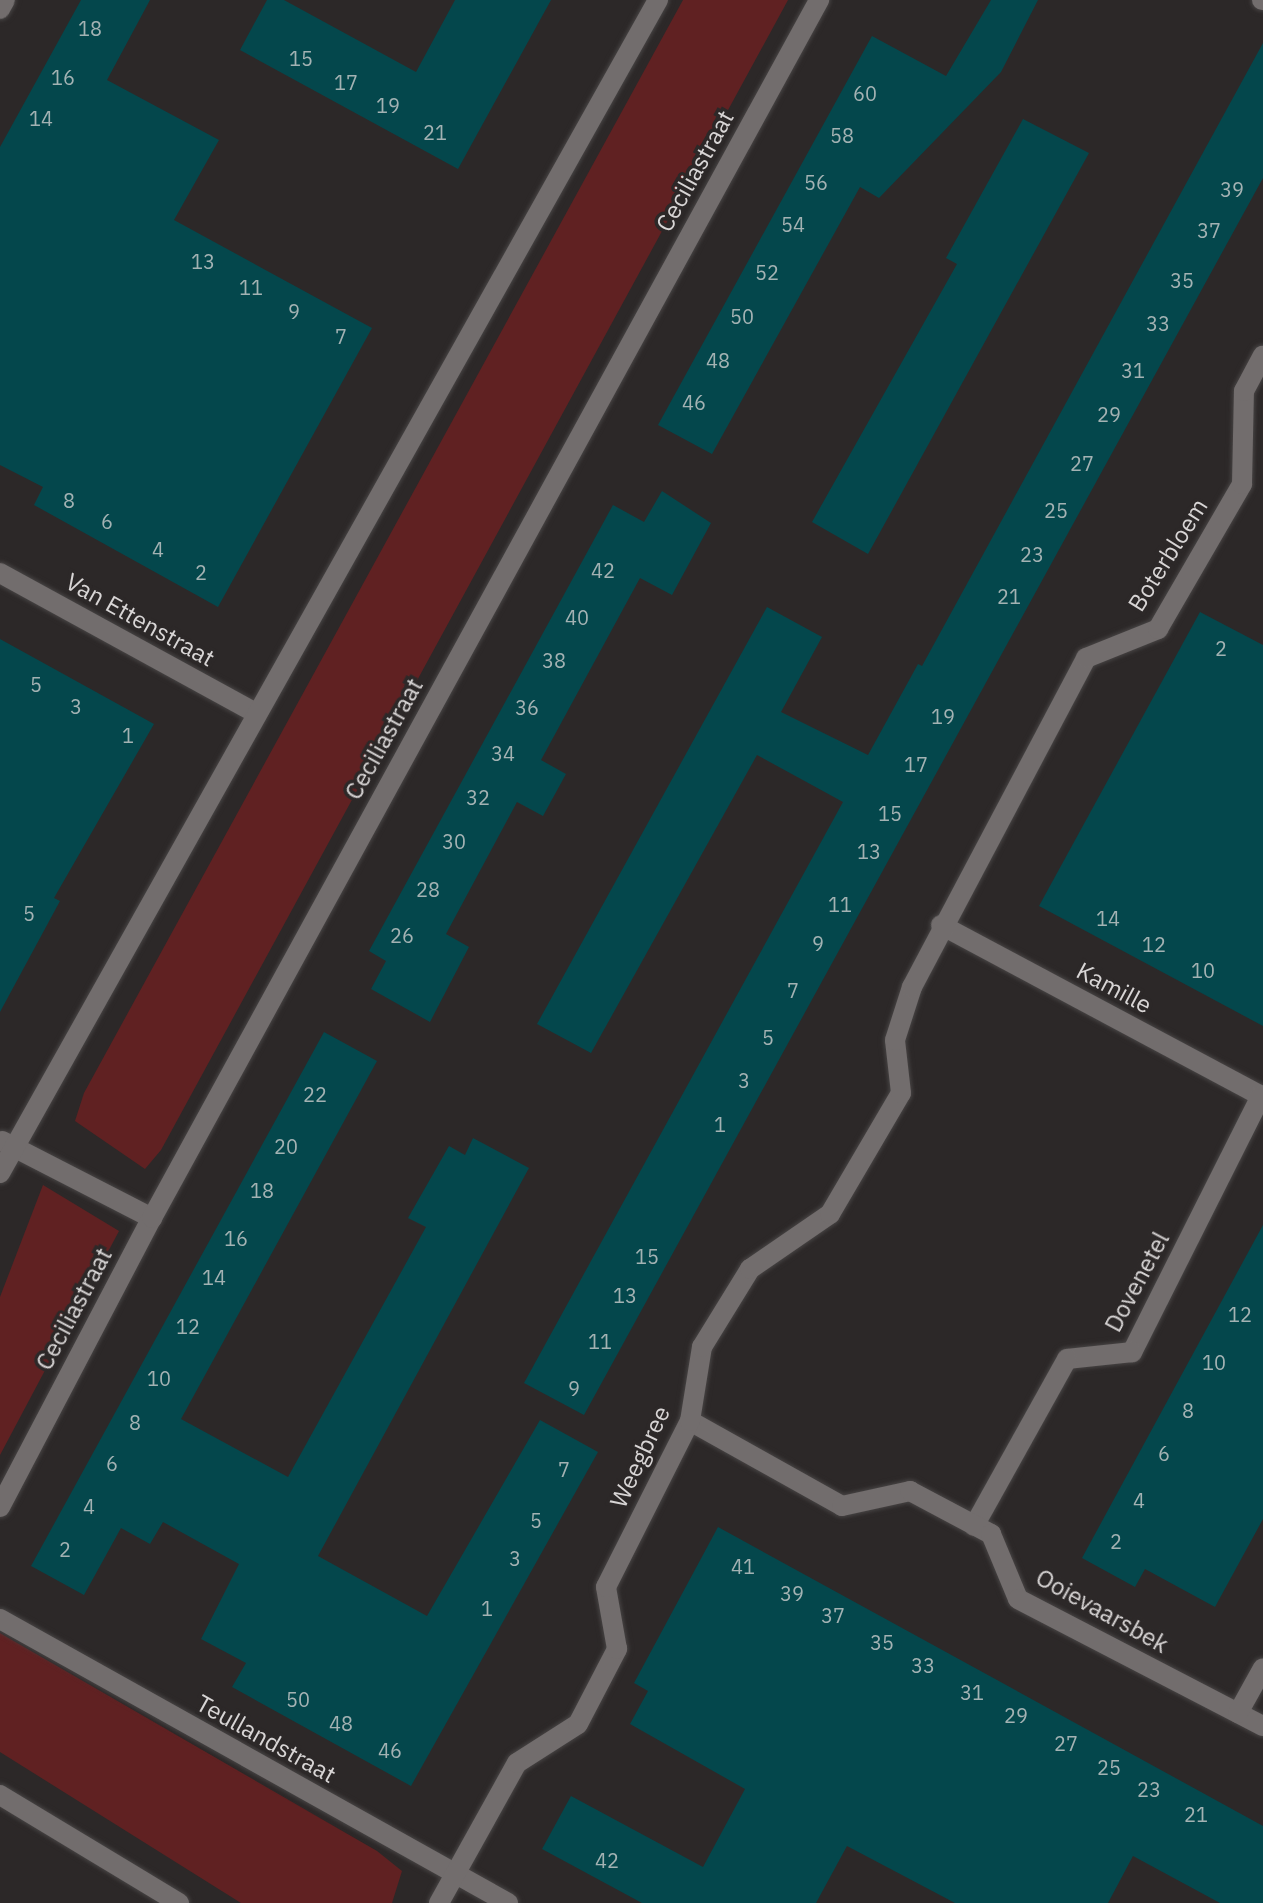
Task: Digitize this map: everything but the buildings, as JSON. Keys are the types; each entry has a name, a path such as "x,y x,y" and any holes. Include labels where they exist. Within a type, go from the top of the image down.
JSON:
{"street":[{"path":"0,9 5,0"},
{"path":"0,1173 6,1143 256,713 658,0"},
{"name":"Ceciliastraat","path":"0,1507 152,1218 819,0"},
{"name":"Boterbloem","path":"978,864 1086,658 1158,629 1242,484 1244,391 1263,356"},
{"name":"Van Ettenstraat","path":"0,573 256,713"},
{"name":"Weegbree","path":"439,1903 517,1763 578,1724 617,1649 606,1587 690,1421 702,1347 750,1269 830,1214 901,1093 895,1040 912,987 941,925 978,864"},
{"name":"Kamille","path":"941,925 1261,1096"},
{"name":"Dovenetel","path":"974,1526 1067,1359 1132,1352 1261,1096"},
{"path":"6,1143 152,1218"},
{"name":"Ooievaarsbek","path":"690,1421 842,1506 910,1491 991,1534 1018,1599 1263,1726"},
{"name":"Teullandstraat","path":"0,1619 508,1903"},
{"path":"1238,1713 1263,1668"},
{"path":"0,1795 179,1903"}],"shaded area":[{"path":"683,0 788,0 161,1150 145,1169 75,1121 84,1093"},
{"path":"43,1185 119,1231 0,1455 0,1297"},
{"path":"0,1633 377,1851 402,1871 392,1903 241,1903 0,1752"}]}
